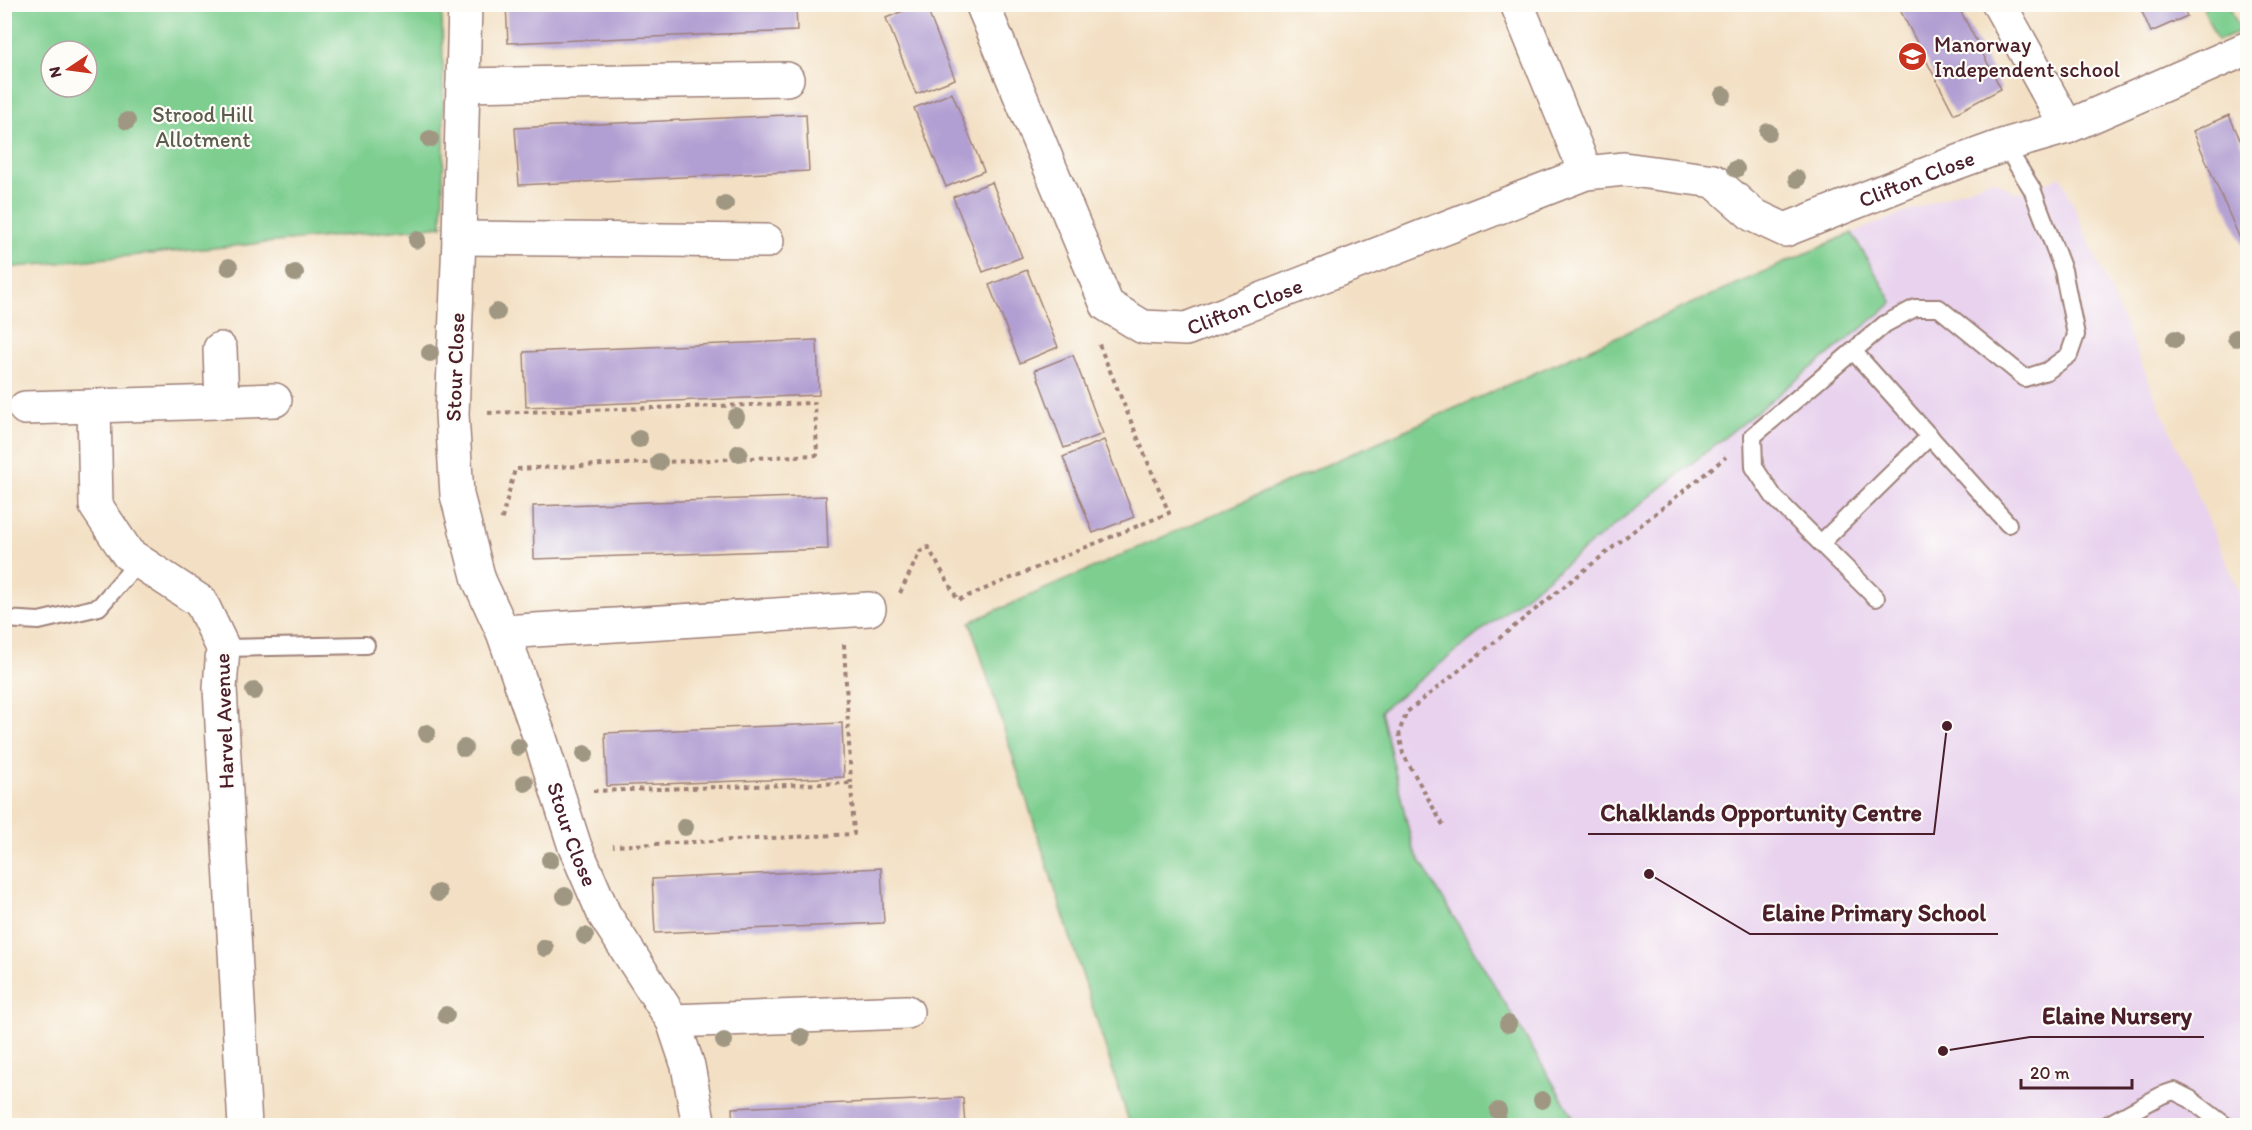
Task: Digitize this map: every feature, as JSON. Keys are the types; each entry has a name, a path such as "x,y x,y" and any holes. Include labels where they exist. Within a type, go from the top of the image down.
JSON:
{"street":[{"name":"Stour Close","path":"465,4 452,414 457,495 477,573 503,632 575,847 604,914 673,1021 688,1066 699,1125"},
{"path":"1517,4 1586,173"},
{"path":"1999,4 2067,127"},
{"path":"984,5 1107,305"},
{"name":"Clifton Close","path":"1107,305 1143,327 1186,329 1586,173 1623,169 1714,181 1753,215 1785,230 2005,145 2067,127 2247,48"},
{"path":"463,85 787,79"},
{"path":"459,238 767,241"},
{"path":"220,349 222,402"},
{"path":"15,408 275,400"},
{"name":"Harvel Avenue","path":"94,406 96,506 128,554 201,602 223,648 220,688 245,1125"},
{"path":"503,632 870,606"},
{"path":"673,1021 907,1012"}],"lane":[{"path":"1876,598 1774,497 1754,467 1753,436 1885,324 1916,308 1939,308 2025,378 2047,371 2069,355 2076,335 2063,270 2031,189 2005,145"},
{"path":"1854,352 2008,524"},
{"path":"1821,543 1930,436"},
{"path":"4,620 39,621 99,607 139,561"},
{"path":"223,648 366,645"},
{"path":"2105,1125 2174,1091 2182,1094 2216,1122"}],"path":[{"path":"612,846 854,834 851,787 870,606 920,552 928,547 958,600 1169,513 1089,322 1107,305"},
{"path":"452,414 815,403 817,454 515,469 501,524"},
{"path":"1443,825 1403,754 1399,732 1407,712 1638,525 1753,436"},
{"path":"593,791 851,783 851,787"}],"shaded area":[{"path":"2061,176 2247,610 2247,1125 1130,1125 970,622 1852,233 1993,179 2016,193 2032,189"}],"green space":[{"name":"Strood Hill Allotment","path":"5,4 442,5 444,143 442,226 5,268"},
{"path":"2202,5 2229,5 2240,31 2217,41"},
{"path":"1852,233 1893,303 1381,711 1413,849 1578,1125 1130,1125 970,622"}],"building":[{"path":"506,4 796,4 797,31 508,43"},
{"path":"925,4 955,79 916,94 886,18"},
{"name":"Manorway Independent school","path":"1897,4 1957,4 2001,89 1954,114"},
{"path":"2139,5 2182,5 2187,16 2151,32"},
{"path":"952,93 984,171 946,187 914,108"},
{"path":"806,114 809,171 519,185 515,128"},
{"path":"2229,115 2248,157 2248,257 2193,131"},
{"path":"992,182 1022,257 983,272 953,197"},
{"path":"1027,270 1058,347 1020,363 989,285"},
{"path":"817,340 819,395 526,407 524,352"},
{"path":"1073,355 1103,434 1064,448 1035,370"},
{"path":"1104,440 1134,517 1093,533 1063,457"},
{"path":"826,496 828,549 534,559 533,506"},
{"path":"842,723 844,777 607,786 605,733"},
{"path":"881,868 884,923 655,933 652,879"},
{"path":"963,1098 965,1126 733,1126 732,1108"}],"place":[{"name":"Manorway Independent school","path":"1913,57"},
{"name":"Chalklands Opportunity Centre","path":"1947,726"},
{"name":"Elaine Primary School","path":"1649,874"},
{"name":"Elaine Nursery","path":"1943,1051"}]}
